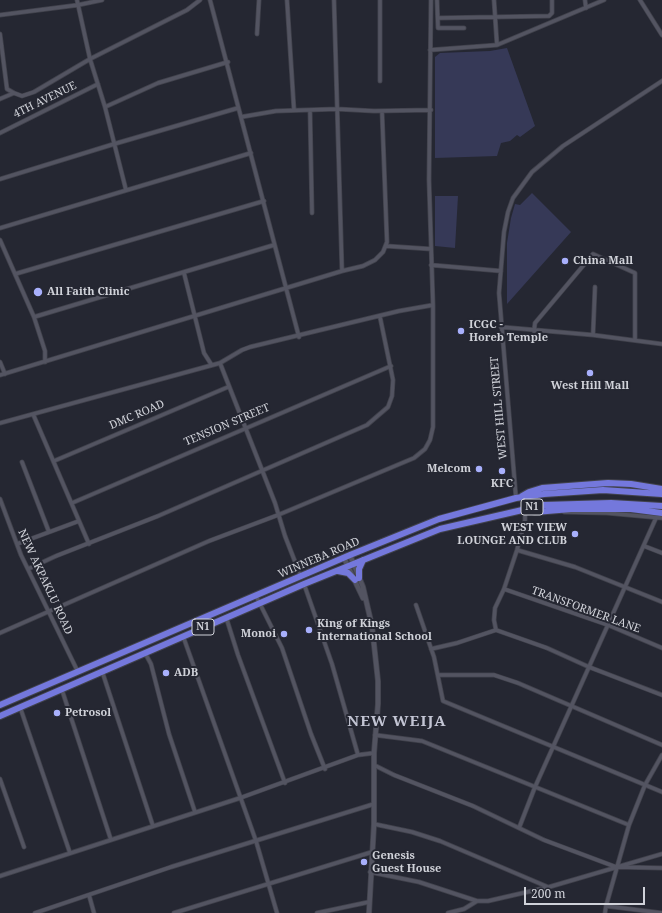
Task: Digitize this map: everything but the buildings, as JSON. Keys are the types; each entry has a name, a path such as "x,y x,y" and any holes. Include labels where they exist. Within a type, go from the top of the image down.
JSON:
{"highway":[{"path":"518,497 542,488 582,484 631,484 662,489"},
{"name":"WINNEBA ROAD","path":"0,705 350,555 446,517 518,497 603,490 662,494"},
{"name":"WINNEBA ROAD","path":"0,716 226,617 440,529 525,509 577,503 662,506"},
{"path":"525,509 535,512 631,509 662,513"},
{"path":"405,533 408,541"},
{"path":"338,571 357,579 363,560"}],"street":[{"path":"77,0 90,59 105,107 126,190"},
{"path":"0,15 78,5 102,0"},
{"path":"0,34 7,89 22,96 34,92 90,59 188,10 200,0"},
{"path":"210,0 228,62 238,108 264,201 274,245 288,289 299,337"},
{"path":"257,34 259,0"},
{"path":"287,0 294,110"},
{"path":"334,0 342,271"},
{"path":"380,0 380,81"},
{"path":"0,633 209,541 278,515 414,458 424,449 430,440 433,427 433,305 429,180 431,0"},
{"path":"437,0 439,28 464,28"},
{"path":"494,0 496,45"},
{"path":"438,18 549,16 552,13 552,0"},
{"path":"586,0 586,8"},
{"path":"430,50 496,45 604,0"},
{"path":"640,0 662,35"},
{"path":"105,107 158,83 228,62"},
{"name":"WEST HILL STREET","path":"518,497 501,328 499,293 503,239 508,212 513,198 532,172 563,146 662,80"},
{"name":"4TH AVENUE","path":"0,132 98,84"},
{"path":"0,99 14,93"},
{"path":"0,179 238,108"},
{"path":"241,117 276,111 294,110 430,110"},
{"path":"310,110 312,213"},
{"path":"0,375 288,289 342,271 363,266 375,260 383,252 386,246 382,111"},
{"path":"0,228 251,153"},
{"path":"15,274 264,201"},
{"path":"0,240 34,317 45,351 45,362"},
{"path":"34,317 274,245"},
{"path":"386,246 431,249"},
{"path":"534,331 535,323 593,254 635,273 635,340"},
{"path":"432,265 501,271"},
{"path":"184,273 204,353 211,364"},
{"path":"593,335 595,287"},
{"path":"0,424 211,364 220,363 242,350 380,317 399,311 433,305"},
{"path":"28,569 56,556 89,544 262,472 360,428 379,416 388,407 392,396 393,380 380,317"},
{"path":"501,328 593,335 662,344"},
{"path":"0,362 5,374"},
{"path":"220,363 301,576"},
{"name":"TENSION STREET","path":"72,503 391,366"},
{"name":"DMC ROAD","path":"54,461 228,387"},
{"path":"33,414 89,544"},
{"path":"22,462 49,532"},
{"name":"NEW AKPAKLU ROAD","path":"0,499 28,569 48,613 78,672"},
{"path":"496,630 494,620 495,608 504,589 517,550 525,520 525,509"},
{"path":"552,511 662,518"},
{"path":"520,828 534,787 656,518"},
{"path":"17,544 79,521"},
{"path":"644,546 662,553"},
{"path":"517,550 575,567 662,602"},
{"path":"350,555 351,565 365,601 372,626 377,660 378,704 374,753 374,824 370,872 369,913"},
{"path":"344,558 351,565"},
{"path":"304,584 332,664 358,755"},
{"name":"TRANSFORMER LANE","path":"504,589 608,625 662,648"},
{"path":"256,596 282,648 324,769"},
{"path":"416,605 439,675 443,701 459,706 662,792"},
{"path":"226,617 238,655 285,783"},
{"path":"431,649 457,643 496,630 547,648 589,667 662,695"},
{"path":"183,636 256,841 277,913"},
{"path":"145,653 151,664 169,734 195,812"},
{"path":"102,672 153,826"},
{"path":"439,675 494,675 518,683 662,745"},
{"path":"62,690 111,840"},
{"path":"20,707 70,853"},
{"path":"375,735 422,742 629,825"},
{"path":"0,876 285,783 358,755 374,753"},
{"path":"605,913 616,867 629,825 646,785 662,755"},
{"path":"374,765 394,775 473,806 544,840 616,867 662,868"},
{"path":"0,779 24,847"},
{"path":"35,913 171,867 374,804"},
{"path":"374,824 412,832 440,841 549,887"},
{"path":"174,913 372,852"},
{"path":"370,872 419,882 476,901 488,901 549,887 612,870 616,867 662,854"},
{"path":"89,895 94,913"},
{"path":"448,913 464,909 476,901"},
{"path":"317,913 369,902"},
{"path":"606,906 662,913"}],"shaded area":[{"path":"507,48 535,126 520,137 517,135 510,141 501,143 497,156 435,158 435,57 440,53 490,51"},
{"path":"532,193 571,232 507,304 507,243 511,218 515,204 520,205"},
{"path":"435,196 458,196 455,248 435,246"}],"place":[{"name":"China Mall","path":"565,261"},
{"name":"All Faith Clinic","path":"38,292"},
{"name":"ICGC - Horeb Temple","path":"461,331"},
{"name":"West Hill Mall","path":"590,373"},
{"name":"Melcom","path":"479,469"},
{"name":"KFC","path":"502,471"},
{"name":"WEST VIEW LOUNGE AND CLUB","path":"575,534"},
{"name":"King of Kings International School","path":"309,630"},
{"name":"Monoi","path":"284,634"},
{"name":"ADB","path":"166,673"},
{"name":"Petrosol","path":"57,713"},
{"name":"Genesis Guest House","path":"364,862"}],"district":[{"name":"NEW WEIJA","path":"397,722"}]}
